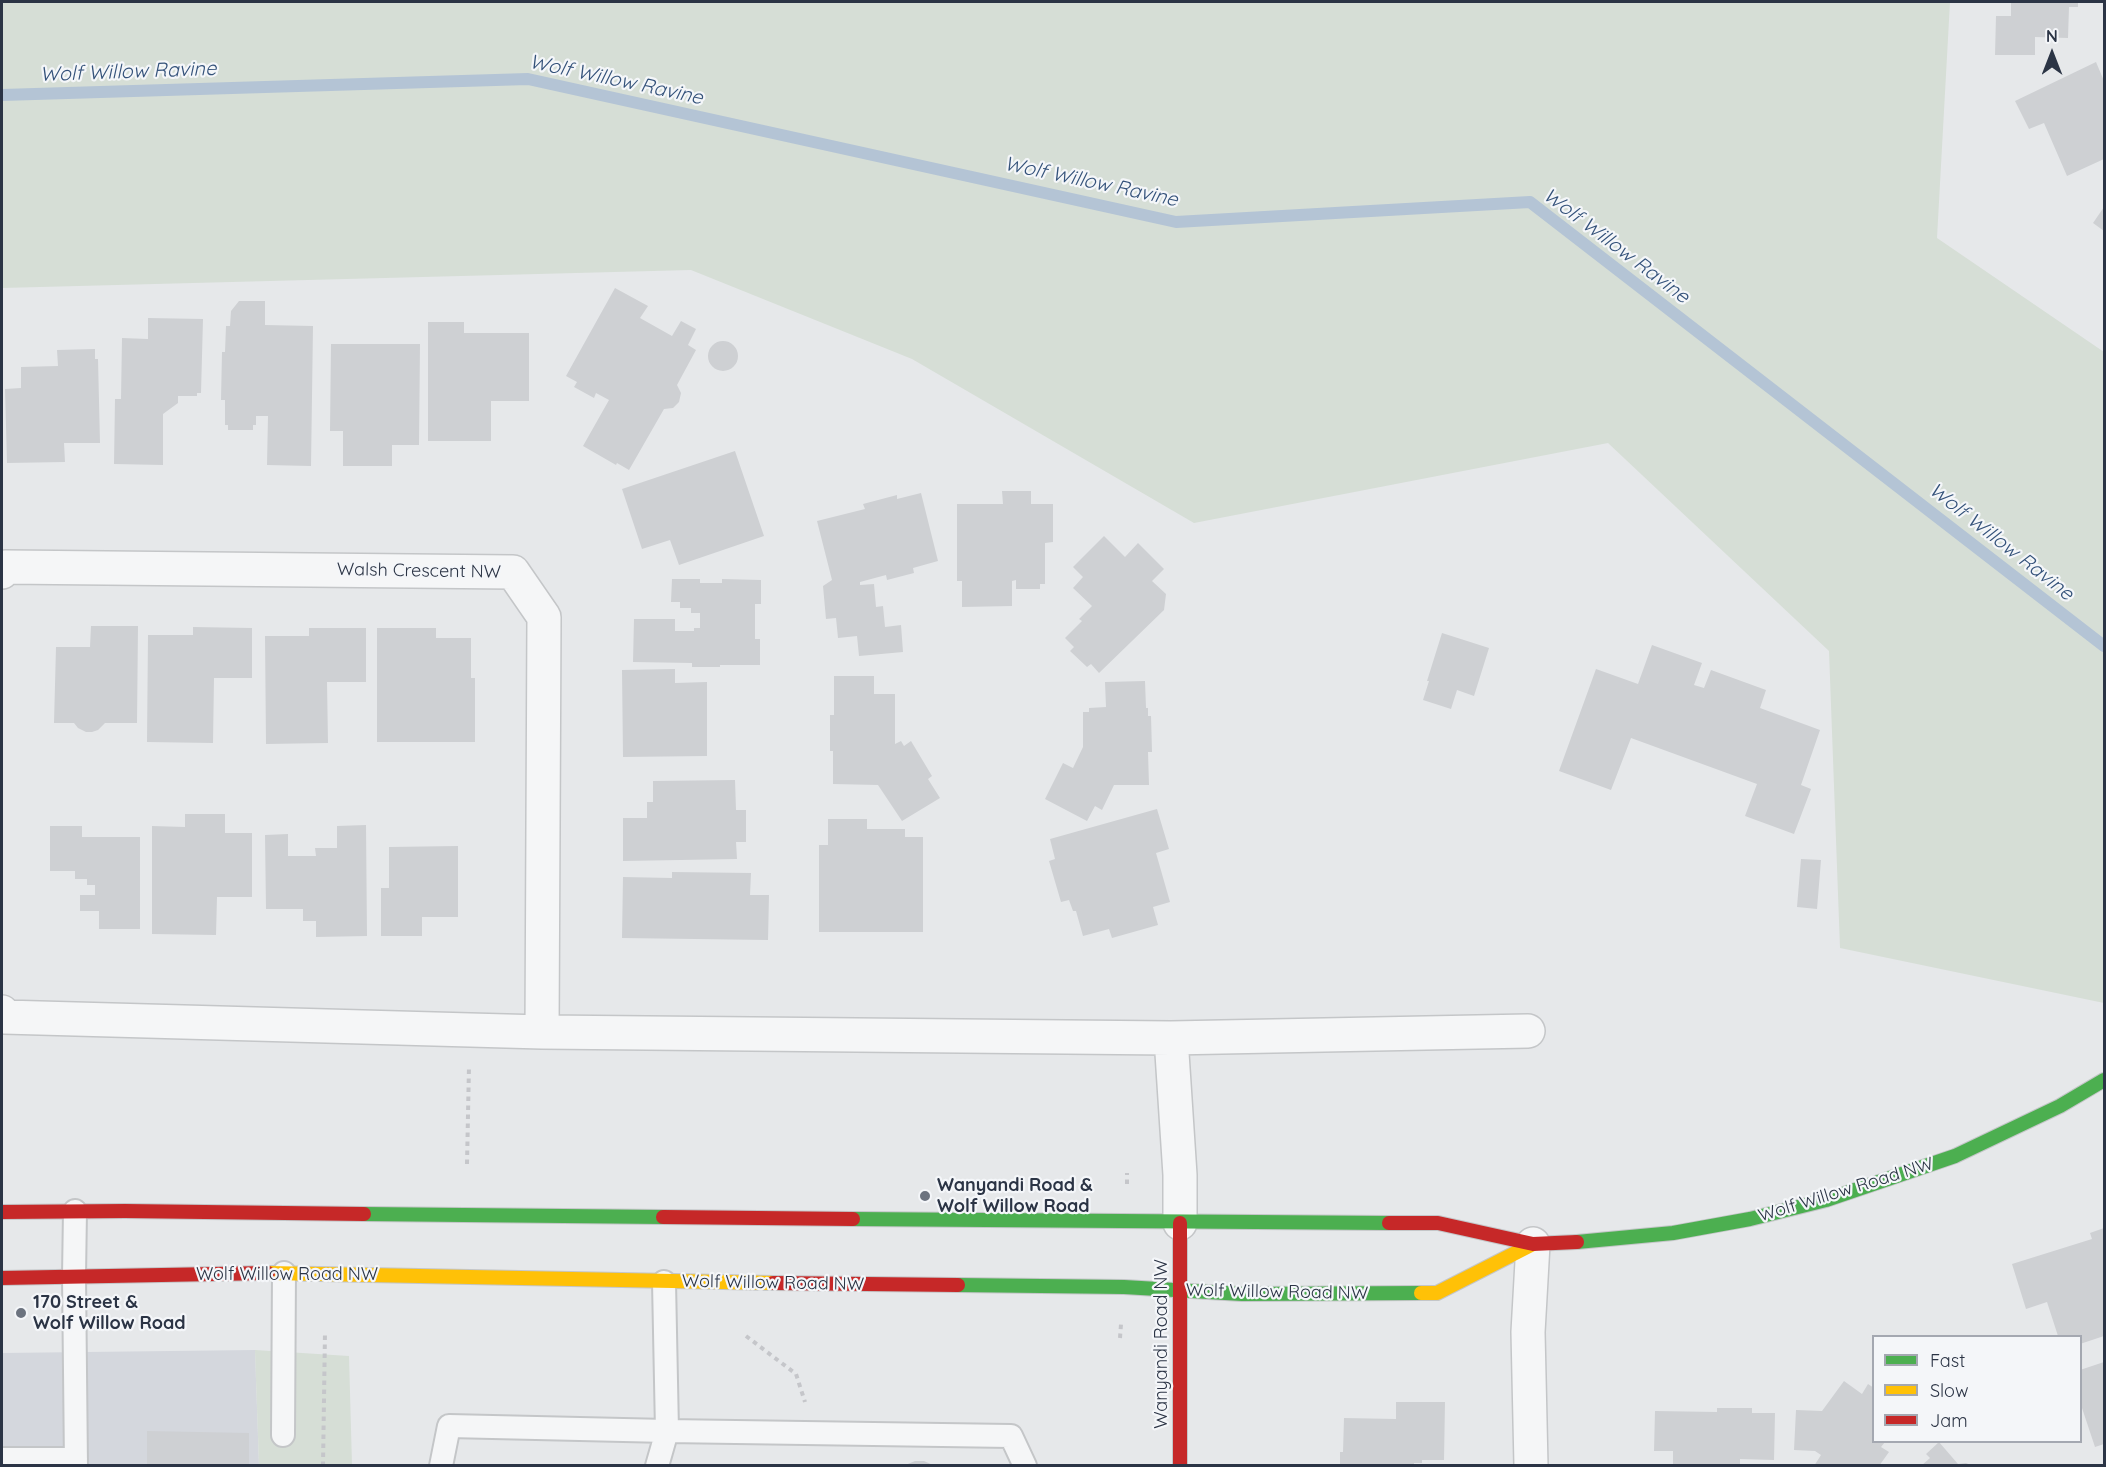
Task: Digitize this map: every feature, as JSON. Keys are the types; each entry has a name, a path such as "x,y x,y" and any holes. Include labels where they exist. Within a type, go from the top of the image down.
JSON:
{"street":[{"name":"Walsh Crescent NW","path":"2,572 5,567 513,572 544,617 542,1032"},
{"path":"3,1015 542,1032 1171,1038 1528,1031"},
{"path":"1171,1038 1180,1174 1180,1223"},
{"name":"Wolf Willow Road NW","path":"2,1212 1180,1223 1438,1223 1533,1245 1674,1233 1750,1220 1826,1200 1955,1156 2060,1106 2104,1080"},
{"name":"Wanyandi Road NW","path":"1180,1223 1180,1466"},
{"path":"1531,1466 1528,1332 1533,1245"},
{"name":"Wolf Willow Road NW","path":"2,1278 285,1273 664,1282 1124,1287 1242,1294 1437,1293 1533,1245"}],"lane":[{"path":"2,1459 76,1462 75,1211"},
{"path":"283,1434 285,1273"},
{"path":"657,1466 667,1431 664,1282"},
{"path":"441,1466 449,1426 1011,1436 1025,1466"}],"path":[{"path":"467,1164 469,1030"},
{"path":"323,1466 325,1332"},
{"path":"746,1336 796,1374 814,1433"}],"shaded area":[{"path":"2,2 1950,2 1937,238 2104,352 2104,1003 1840,948 1829,651 1608,443 1194,523 912,359 691,270 2,288"},
{"path":"255,1350 259,1465 2,1465 2,1353"},
{"path":"255,1350 349,1356 352,1465 259,1465"}],"building":[{"path":"2011,2 2078,2 2078,7 2069,7 2068,38 2035,37 2035,55 1995,55 1996,16 2011,16"},
{"path":"2096,62 2104,81 2104,159 2067,176 2044,123 2029,129 2015,101"},
{"path":"2104,207 2104,231 2093,223"},
{"path":"615,288 648,306 640,318 672,336 681,321 696,329 688,345 696,350 677,385 681,393 679,402 673,408 664,409 629,470 583,446 609,400 596,393 594,398 574,387 577,382 566,376"},
{"path":"239,301 265,301 265,325 313,326 311,466 267,465 268,416 256,416 256,425 253,425 253,430 228,430 228,425 225,425 225,400 221,400 222,352 225,352 226,326 230,326 231,311"},
{"path":"148,318 203,319 201,393 197,393 197,396 178,396 178,403 163,414 163,465 114,464 115,399 121,399 122,338 148,339"},
{"path":"428,322 464,322 464,333 529,333 529,401 491,401 491,441 428,441"},
{"path":"723,341 734,345 738,356 734,367 723,371 712,367 708,356 712,345"},
{"path":"331,344 420,344 419,445 392,445 392,466 343,466 343,431 330,431"},
{"path":"95,349 95,359 98,359 100,443 64,443 65,462 7,463 5,389 21,388 21,367 58,366 57,350"},
{"path":"735,451 764,536 679,565 670,540 642,549 622,489"},
{"path":"1002,491 1031,491 1031,504 1053,504 1053,542 1045,543 1045,584 1040,584 1040,589 1016,589 1016,580 1012,581 1012,606 962,607 962,581 957,581 957,504 1003,504"},
{"path":"921,493 938,561 913,568 914,573 887,580 886,575 860,582 860,585 874,584 876,607 883,606 885,627 901,625 903,652 859,656 857,636 838,638 836,618 826,619 823,586 832,580 817,521 865,509 863,504 897,495 897,499"},
{"path":"1104,536 1125,557 1138,543 1164,569 1152,581 1166,594 1164,610 1099,673 1091,664 1087,667 1070,651 1074,647 1065,638 1082,621 1079,619 1092,606 1073,588 1083,577 1073,567"},
{"path":"672,579 700,579 700,583 722,583 722,579 761,580 761,604 755,604 755,639 760,639 760,665 692,667 692,663 633,662 634,619 675,619 675,631 694,631 694,628 700,628 700,613 691,613 691,608 680,608 680,602 671,602"},
{"path":"91,626 138,626 137,723 105,723 98,730 86,732 74,723 54,723 56,647 90,647"},
{"path":"193,627 252,628 252,678 214,678 213,743 147,742 148,635 193,635"},
{"path":"309,628 366,628 366,682 327,682 328,743 266,744 265,636 309,636"},
{"path":"377,628 436,628 436,638 471,638 471,678 475,678 475,742 377,742"},
{"path":"1442,633 1489,648 1474,696 1457,690 1451,709 1423,700"},
{"path":"1652,645 1702,663 1694,685 1704,688 1711,670 1766,690 1760,708 1820,730 1801,785 1811,789 1794,834 1745,816 1757,784 1631,738 1611,790 1559,771 1596,669 1638,684"},
{"path":"675,669 675,683 707,682 707,756 623,757 622,670"},
{"path":"834,676 874,676 874,694 895,694 895,744 901,741 904,746 911,741 932,776 928,779 940,798 902,821 878,785 833,784 830,715 834,715"},
{"path":"1145,681 1146,708 1148,708 1148,716 1151,716 1152,752 1148,752 1149,785 1114,785 1102,810 1095,806 1087,821 1045,799 1063,763 1073,768 1083,747 1083,712 1089,712 1089,708 1106,707 1105,682"},
{"path":"735,780 736,810 746,810 746,842 736,842 737,859 623,861 623,818 647,818 647,802 653,802 653,781"},
{"path":"1157,809 1169,849 1156,853 1170,902 1153,907 1158,925 1112,938 1109,929 1083,936 1076,911 1073,911 1069,900 1061,902 1049,861 1055,859 1050,839"},
{"path":"185,814 225,814 225,833 252,833 252,897 217,897 216,935 152,934 152,826 185,827"},
{"path":"828,819 867,819 867,829 905,829 905,837 923,837 923,932 819,932 819,845 828,845"},
{"path":"366,825 367,936 316,937 316,921 303,921 303,909 266,909 265,835 288,834 288,856 316,856 315,848 337,848 337,826"},
{"path":"50,826 82,826 82,837 140,837 140,929 99,929 99,911 80,911 80,895 95,895 95,885 87,885 87,879 75,879 75,871 50,871"},
{"path":"458,846 458,917 422,917 422,936 381,936 381,888 389,888 389,847"},
{"path":"1801,859 1821,860 1817,909 1797,907"},
{"path":"672,872 751,873 750,895 769,895 768,940 622,938 623,877 672,878"},
{"path":"2104,1228 2104,1336 2082,1343 2082,1335 2058,1335 2047,1302 2026,1309 2012,1264 2092,1239 2090,1233"},
{"path":"2104,1362 2104,1444 2095,1447 2082,1408 2082,1369"},
{"path":"1844,1381 1862,1394 1868,1384 1872,1387 1872,1443 1884,1443 1881,1447 1889,1452 1879,1466 1814,1466 1821,1455 1815,1451 1794,1450 1796,1410 1822,1411"},
{"path":"1396,1402 1445,1402 1444,1460 1422,1460 1422,1463 1414,1463 1414,1466 1340,1466 1340,1452 1343,1452 1344,1418 1396,1419"},
{"path":"1717,1408 1752,1408 1752,1413 1775,1413 1774,1460 1740,1459 1740,1466 1673,1466 1673,1451 1654,1451 1655,1411 1717,1412"},
{"path":"147,1431 249,1433 249,1466 147,1466"},
{"path":"1940,1443 1958,1464 1966,1463 1973,1466 1921,1466 1930,1458 1926,1454"},
{"path":"915,1461 924,1461 935,1466 903,1466"}],"waterway":[{"name":"Wolf Willow Ravine","path":"2,95 528,79 1176,222 1530,202 2104,646"}],"traffic: fast":[{"path":"1577,1242 1673,1233 1750,1219 1826,1200 1955,1156 2060,1106 2104,1080"},
{"path":"364,1214 663,1217"},
{"path":"853,1219 1389,1223"},
{"path":"958,1285 1124,1287 1242,1294 1421,1293"}],"traffic: slow":[{"path":"1421,1293 1437,1293 1533,1244"},
{"path":"268,1273 773,1283"}],"traffic: jam":[{"path":"2,1212 364,1214"},
{"path":"663,1217 853,1219"},
{"path":"1180,1223 1180,1466"},
{"path":"1389,1223 1438,1223 1533,1244 1577,1242"},
{"path":"2,1278 268,1273"},
{"path":"773,1283 958,1285"}],"place":[{"name":"Wanyandi Road & Wolf Willow Road","path":"925,1196"},
{"name":"170 Street & Wolf Willow Road","path":"21,1313"}]}
